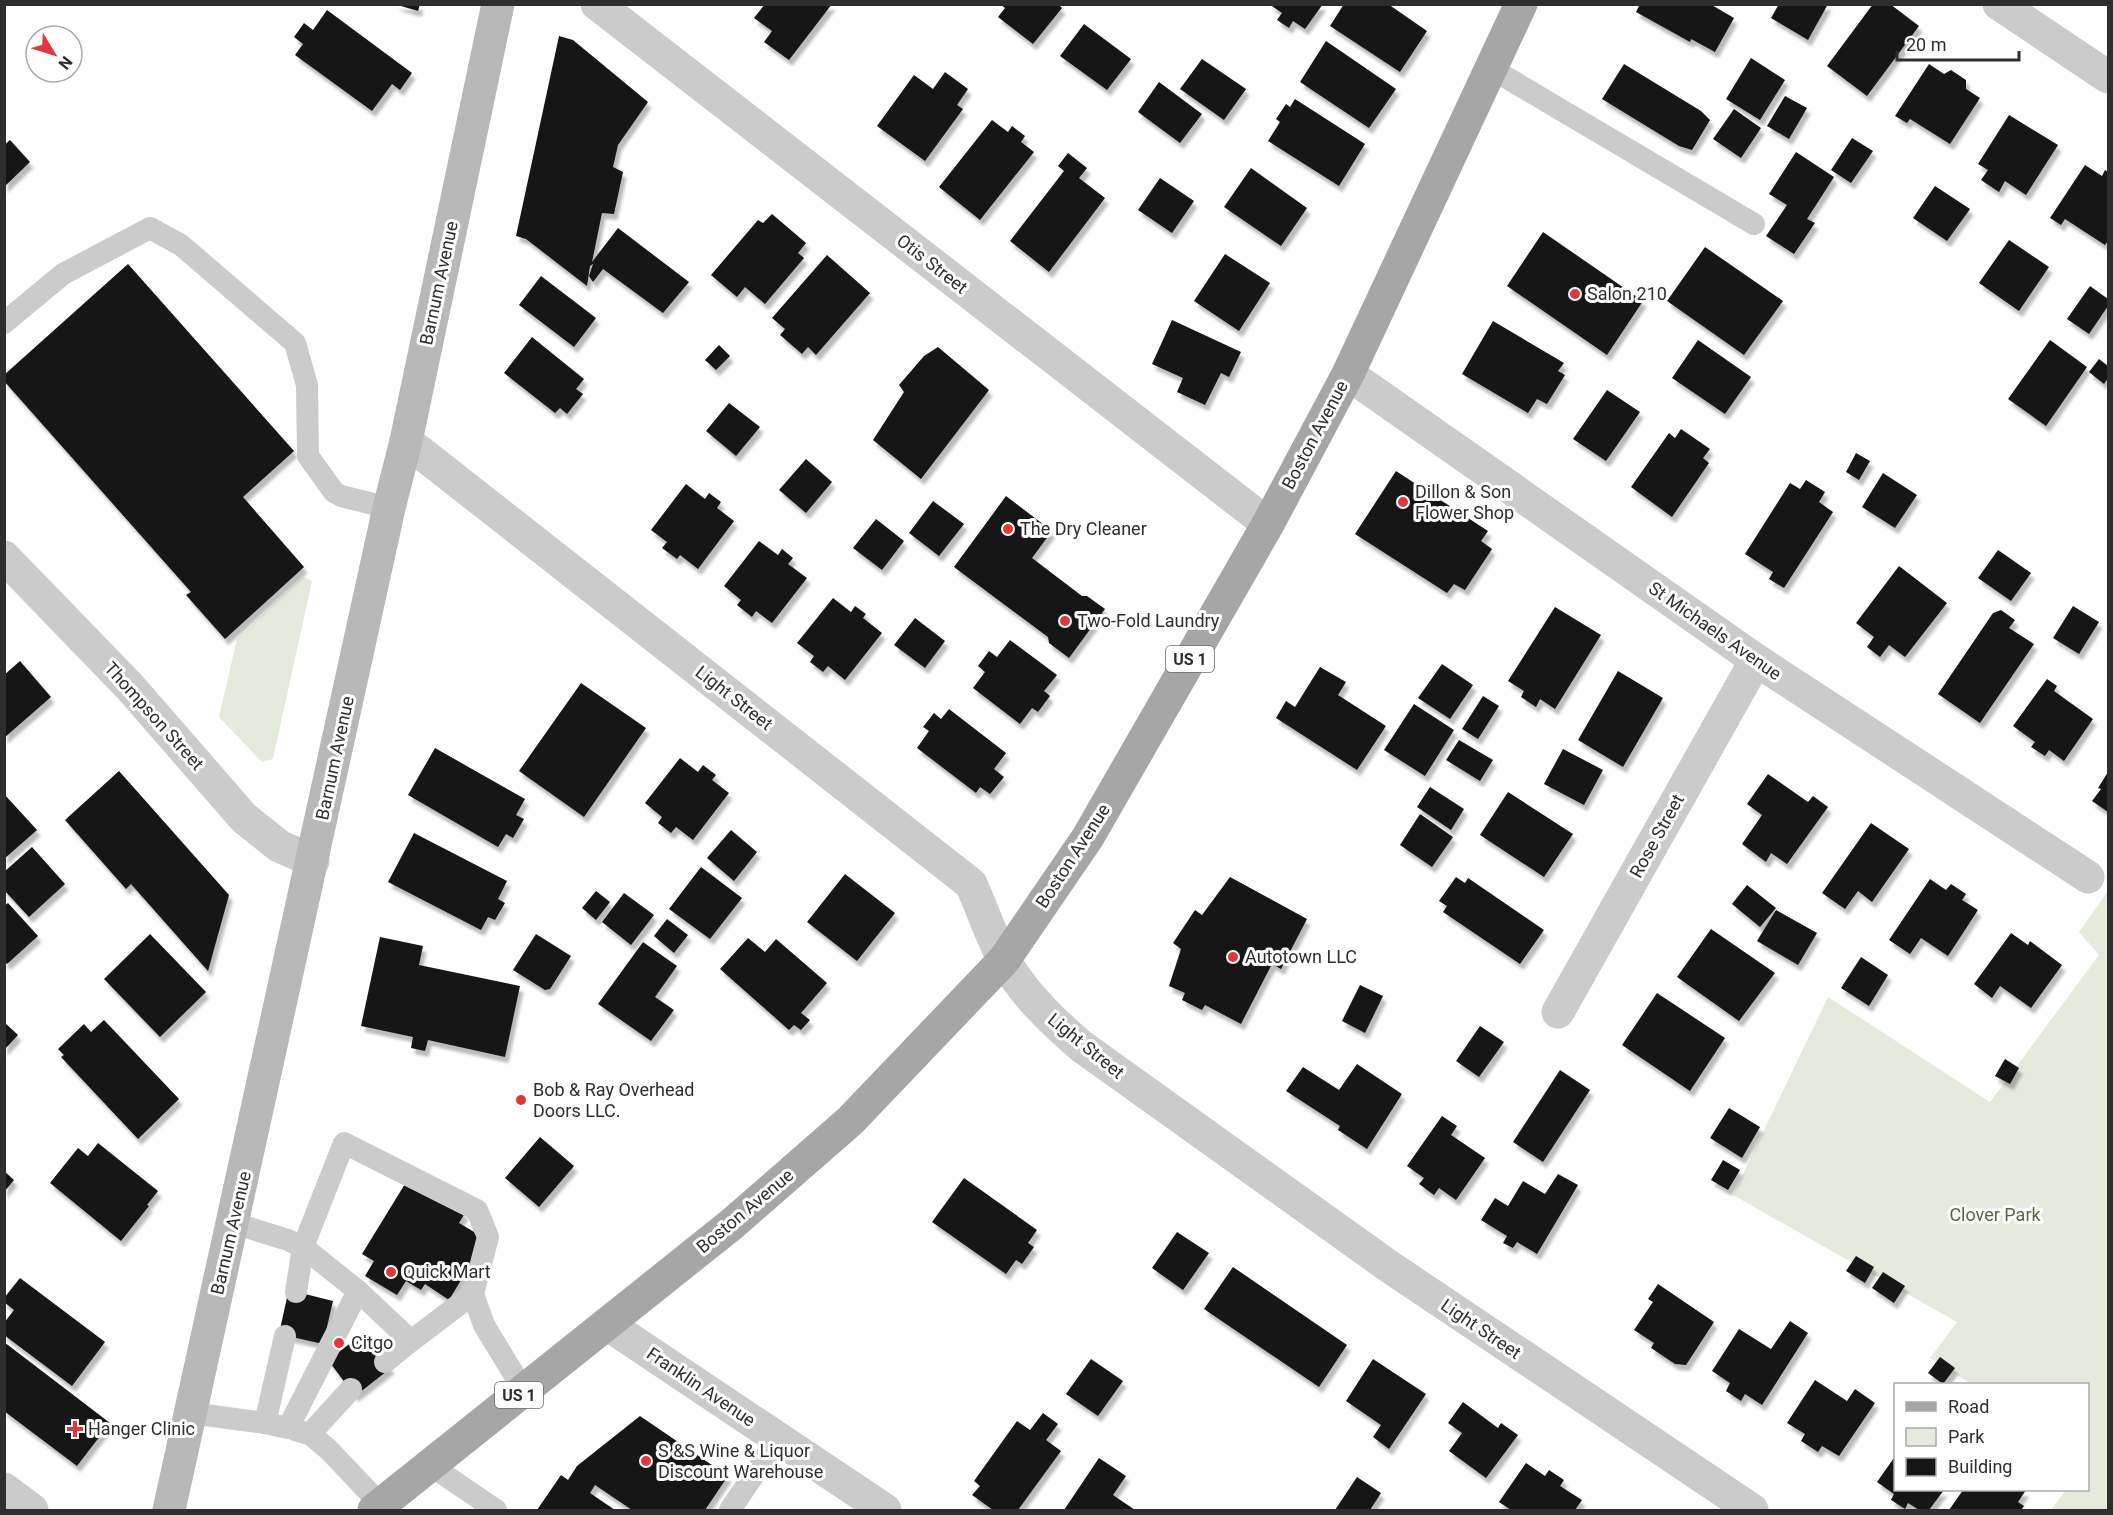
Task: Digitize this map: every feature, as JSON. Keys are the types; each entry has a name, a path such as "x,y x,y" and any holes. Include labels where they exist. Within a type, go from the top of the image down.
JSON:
{"main road":[{"name":"Barnum Avenue","path":"169,1510 389,508 406,441 498,4"},
{"name":"Boston Avenue","path":"381,1509 430,1465 732,1224 850,1120 1004,960 1088,837 1268,524 1348,374 1492,69 1513,8"}],"street":[{"name":"Otis Street","path":"597,4 1268,524"},
{"path":"2000,4 2109,77"},
{"name":"St Michaels Avenue","path":"1348,374 1756,660 2088,877"},
{"name":"Light Street","path":"406,441 971,884 1004,960 1032,999 1056,1026 1080,1046 1387,1265 1752,1510"},
{"name":"Thompson Street","path":"4,557 130,687 244,818 279,846 313,861"},
{"name":"Rose Street","path":"1558,1012 1756,660"},
{"name":"Franklin Avenue","path":"607,1324 885,1510"},
{"path":"4,1489 32,1510"}],"lane":[{"path":"1492,69 1754,224"},
{"path":"4,323 63,274 150,228 181,245 295,343 307,385 308,456 334,492 341,496 389,508"},
{"path":"296,1292 303,1246 344,1143 477,1209 488,1237 473,1294 484,1325 524,1391"},
{"path":"233,1223 303,1246 358,1291 411,1341"},
{"path":"288,1428 358,1291"},
{"path":"385,1362 473,1294"},
{"path":"265,1423 285,1336"},
{"path":"310,1434 351,1389"},
{"path":"191,1413 265,1423 310,1434 329,1450 381,1509"},
{"path":"730,1510 778,1439"},
{"path":"430,1465 496,1510"}],"green space":[{"path":"303,577 312,581 273,759 262,762 219,717 237,639"},
{"name":"Clover Park","path":"2108,891 2108,1510 2051,1510 2065,1491 2089,1491 2089,1383 1969,1383 1930,1358 1957,1322 1733,1195 1828,997 1990,1102 2099,955 2079,932"}],"building":[{"path":"394,4 420,4 418,11"},
{"path":"765,4 832,4 789,60 764,42 772,31 754,18"},
{"path":"1000,4 1058,4 1062,8 1033,44 998,17 1005,8"},
{"path":"1269,4 1323,4 1305,29 1293,21 1289,28 1277,20 1282,13"},
{"path":"1344,4 1388,4 1427,31 1400,72 1330,26"},
{"path":"1640,4 1710,4 1734,18 1715,52 1691,39 1690,42 1636,12"},
{"path":"1779,4 1828,4 1808,40 1771,18"},
{"path":"1873,4 1890,4 1919,26 1867,96 1827,66"},
{"path":"327,10 412,73 400,90 392,84 372,111 295,55 303,44 294,37 304,23 313,30"},
{"path":"1084,24 1131,59 1107,90 1060,56"},
{"path":"559,36 573,40 648,102 618,145 613,167 623,172 614,214 602,213 592,262 618,228 689,282 663,313 603,269 593,282 589,276 593,264 590,266 587,286 526,239 516,236"},
{"path":"1326,41 1396,89 1369,128 1300,82"},
{"path":"1751,58 1785,80 1760,120 1726,99"},
{"path":"1202,59 1246,89 1224,120 1180,89"},
{"path":"1624,64 1701,111 1710,120 1692,150 1679,146 1602,99"},
{"path":"1929,64 1944,74 1951,70 1966,80 1966,89 1980,98 1950,144 1910,119 1907,123 1895,116"},
{"path":"945,72 968,89 957,105 963,109 925,161 877,126 914,75 933,89"},
{"path":"1159,82 1202,114 1180,143 1138,112"},
{"path":"1785,96 1807,108 1789,139 1767,126"},
{"path":"1295,99 1365,144 1339,186 1268,141 1280,122 1276,119 1286,104 1290,107"},
{"path":"1734,109 1761,128 1741,158 1713,139"},
{"path":"2009,115 2058,145 2026,195 2005,181 1999,192 1981,180 1988,170 1978,164"},
{"path":"992,120 1008,132 1012,126 1025,136 1021,142 1034,152 980,220 939,187"},
{"path":"1852,138 1873,151 1851,183 1831,170"},
{"path":"10,140 30,162 4,187 4,145"},
{"path":"1796,152 1834,177 1807,219 1815,223 1794,254 1766,236 1787,205 1769,194"},
{"path":"1068,153 1087,168 1079,178 1105,198 1049,272 1010,241 1064,171 1058,166"},
{"path":"2085,165 2102,176 2105,170 2108,172 2108,241 2105,245 2065,219 2061,225 2050,218"},
{"path":"1251,168 1307,208 1281,246 1224,207"},
{"path":"1160,178 1194,201 1172,233 1138,210"},
{"path":"1935,186 1970,209 1947,241 1913,218"},
{"path":"772,214 806,243 798,253 804,258 765,304 745,287 737,297 711,275 758,220 763,223"},
{"name":"Salon 210","path":"1543,232 1643,301 1607,355 1507,286"},
{"path":"2009,240 2049,267 2019,311 1979,283"},
{"path":"1705,247 1783,301 1744,355 1667,301"},
{"path":"1225,254 1270,283 1239,331 1194,301"},
{"path":"827,255 870,293 816,355 808,347 802,354 780,335 785,329 772,318"},
{"path":"128,264 294,451 243,497 304,567 225,639 186,595 191,592 4,381 4,375"},
{"path":"541,276 596,318 574,347 519,305"},
{"path":"2090,286 2108,299 2108,306 2089,334 2067,319"},
{"path":"1172,320 1241,352 1229,377 1221,373 1205,405 1177,392 1183,378 1152,364"},
{"path":"1493,321 1564,363 1558,371 1565,375 1547,404 1537,399 1528,413 1462,374"},
{"path":"532,337 584,379 576,389 583,394 567,414 560,408 555,413 504,373"},
{"path":"1698,340 1751,377 1725,414 1672,378"},
{"path":"2050,340 2087,367 2046,426 2008,399"},
{"path":"719,345 730,356 716,370 705,360"},
{"path":"938,347 989,390 921,479 873,440 904,392 899,385 924,356"},
{"path":"2099,359 2108,366 2108,378 2104,384 2089,372"},
{"path":"1607,390 1640,412 1606,461 1573,439"},
{"path":"729,403 760,427 736,456 706,431"},
{"path":"1681,429 1710,449 1703,458 1709,463 1672,517 1631,487 1669,433 1675,438"},
{"path":"1856,453 1870,461 1859,480 1846,472"},
{"path":"806,459 832,482 806,513 779,490"},
{"path":"1396,471 1488,531 1481,541 1492,549 1465,590 1454,584 1447,593 1355,534"},
{"path":"1883,473 1917,495 1895,528 1862,507"},
{"path":"1806,480 1825,492 1819,502 1833,512 1784,588 1769,579 1773,572 1745,554 1790,483 1800,489"},
{"path":"686,484 705,499 709,493 721,502 717,508 734,521 698,569 680,555 677,559 662,548 667,542 651,530"},
{"path":"1006,496 1052,531 1032,558 1082,596 1087,596 1105,609 1069,658 1049,643 1048,637 954,567"},
{"path":"933,501 964,524 939,556 909,533"},
{"path":"876,519 904,541 882,570 853,548"},
{"path":"759,541 778,555 782,549 793,558 788,564 807,578 772,623 756,611 752,617 737,605 741,600 724,586"},
{"path":"1998,550 2031,573 2011,601 1978,578"},
{"path":"1899,566 1947,603 1905,657 1889,645 1880,657 1867,647 1874,637 1856,623"},
{"path":"833,598 851,612 855,606 866,614 863,618 882,633 845,680 828,666 823,672 810,662 814,656 797,643"},
{"path":"2073,606 2099,622 2079,654 2053,638"},
{"path":"1555,607 1601,635 1555,709 1540,699 1536,707 1521,697 1524,691 1508,681"},
{"path":"2001,610 2015,620 2009,628 2034,644 1980,723 1938,694 1993,613"},
{"path":"915,618 945,641 925,668 894,645"},
{"path":"1010,640 1057,675 1044,691 1050,696 1038,712 1032,708 1020,724 973,688 985,672 978,666 989,651 997,657"},
{"path":"20,661 51,697 4,738 4,675"},
{"path":"1442,664 1473,685 1450,719 1418,698"},
{"path":"1320,667 1346,682 1338,695 1386,726 1357,770 1276,718 1286,701 1295,707"},
{"path":"1618,671 1663,698 1623,767 1578,740"},
{"path":"2047,679 2057,686 2054,691 2093,719 2064,761 2049,750 2045,756 2031,747 2035,742 2013,726"},
{"path":"581,683 646,728 584,817 519,771"},
{"path":"1483,696 1499,706 1478,739 1462,729"},
{"path":"1414,704 1454,730 1425,776 1384,750"},
{"path":"949,709 1006,753 994,769 1004,777 990,794 980,787 976,793 917,748 929,731 923,727 934,713 941,719"},
{"path":"1459,740 1493,760 1480,781 1446,760"},
{"path":"435,748 525,799 516,815 524,819 513,838 506,834 498,847 408,795"},
{"path":"1563,749 1603,770 1584,805 1544,784"},
{"path":"680,758 698,772 703,765 716,775 712,780 729,793 693,840 676,827 671,833 658,823 662,817 645,803"},
{"path":"119,771 229,895 208,971 131,884 126,889 65,820"},
{"path":"2108,772 2108,812 2092,801 2101,789 2098,788"},
{"path":"1768,774 1808,802 1813,796 1828,807 1787,864 1771,853 1766,862 1742,844 1762,815 1747,804"},
{"path":"1430,787 1464,809 1451,830 1417,807"},
{"path":"1508,792 1573,834 1544,877 1480,835"},
{"path":"4,794 37,830 4,859"},
{"path":"1420,814 1453,837 1432,867 1400,845"},
{"path":"1871,823 1909,849 1872,902 1858,891 1845,909 1822,893"},
{"path":"731,830 757,852 734,881 707,858"},
{"path":"414,833 507,881 498,899 505,903 495,920 488,917 481,930 388,882"},
{"path":"32,847 65,884 29,917 4,890 4,872"},
{"path":"701,867 742,898 710,939 669,909"},
{"path":"845,874 895,913 857,961 807,922"},
{"name":"Autotown LLC","path":"1230,877 1307,919 1281,969 1272,964 1241,1024 1205,1005 1202,1010 1182,1000 1185,993 1169,986 1181,949 1173,943 1195,910 1202,915"},
{"path":"1456,877 1465,883 1468,878 1544,930 1520,964 1443,912 1447,906 1439,901"},
{"path":"1930,879 1946,890 1951,884 1966,894 1962,900 1978,910 1948,956 1921,938 1910,954 1889,940"},
{"path":"1747,885 1776,908 1760,927 1732,904"},
{"path":"596,891 610,902 596,920 582,908"},
{"path":"624,893 654,915 631,945 602,922"},
{"path":"8,903 38,936 7,964 4,961 4,906"},
{"path":"1776,910 1817,933 1798,965 1757,941"},
{"path":"667,919 688,935 674,953 654,936"},
{"path":"1711,929 1775,973 1739,1021 1677,977"},
{"path":"2011,933 2028,945 2030,941 2062,965 2031,1008 2000,986 1992,998 1974,984"},
{"path":"150,934 206,992 160,1037 104,979"},
{"path":"536,934 571,956 550,989 545,990 513,970"},
{"path":"380,937 423,946 419,965 520,986 505,1057 428,1040 425,1051 411,1048 413,1037 361,1026"},
{"path":"748,938 765,952 776,939 827,983 801,1013 810,1020 801,1030 794,1025 789,1030 720,969"},
{"path":"643,942 677,966 655,997 674,1010 651,1041 598,1004"},
{"path":"1861,957 1888,975 1869,1006 1841,988"},
{"path":"1360,985 1383,996 1365,1033 1342,1021"},
{"path":"1657,993 1725,1038 1690,1091 1622,1045"},
{"path":"104,1020 179,1099 138,1139 61,1057 64,1055 58,1049 84,1024 91,1032"},
{"path":"4,1022 18,1035 4,1050"},
{"path":"1480,1026 1504,1042 1479,1077 1456,1061"},
{"path":"2005,1059 2019,1068 2010,1084 1995,1076"},
{"path":"1357,1064 1402,1094 1367,1149 1338,1130 1340,1126 1286,1091 1303,1067 1339,1090"},
{"path":"1560,1070 1590,1090 1543,1162 1513,1142"},
{"path":"1729,1108 1760,1127 1742,1158 1710,1138"},
{"path":"1442,1116 1457,1126 1451,1135 1485,1158 1456,1200 1439,1188 1434,1195 1419,1184 1424,1178 1407,1166"},
{"path":"540,1137 574,1166 539,1207 505,1178"},
{"path":"98,1143 158,1191 121,1241 50,1183 78,1148 88,1156"},
{"path":"1723,1160 1740,1170 1728,1190 1711,1180"},
{"path":"4,1171 14,1180 4,1192"},
{"path":"1558,1174 1578,1185 1537,1254 1517,1242 1513,1248 1503,1243 1507,1236 1481,1220 1495,1198 1508,1206 1523,1181 1545,1194"},
{"path":"964,1178 1037,1230 1028,1243 1034,1247 1022,1264 1016,1260 1006,1274 932,1222"},
{"path":"408,1179 465,1213 459,1223 486,1239 449,1300 425,1284 421,1290 406,1281 397,1295 365,1276 374,1261 362,1254"},
{"path":"1177,1232 1209,1253 1183,1290 1152,1268"},
{"path":"1856,1256 1874,1267 1865,1283 1846,1271"},
{"path":"1233,1267 1347,1345 1319,1387 1204,1309"},
{"path":"1883,1272 1905,1286 1894,1303 1872,1288"},
{"path":"20,1278 105,1342 72,1386 4,1335 4,1323 14,1310 4,1302 4,1298"},
{"path":"1658,1284 1714,1322 1686,1365 1675,1364 1651,1348 1654,1343 1634,1330 1653,1302 1648,1299"},
{"path":"293,1291 333,1301 323,1344 279,1334 288,1293"},
{"path":"1790,1321 1808,1333 1762,1405 1745,1394 1741,1401 1726,1391 1730,1383 1712,1371 1739,1329 1771,1349"},
{"path":"364,1333 391,1368 355,1396 328,1360"},
{"path":"4,1342 110,1423 77,1466 4,1411"},
{"path":"1940,1357 1955,1368 1944,1383 1928,1373"},
{"path":"1091,1359 1123,1381 1098,1416 1066,1394"},
{"path":"1373,1359 1426,1394 1389,1449 1373,1437 1381,1425 1346,1401"},
{"path":"1815,1380 1847,1401 1855,1389 1875,1403 1839,1456 1822,1446 1818,1452 1801,1441 1805,1434 1787,1423"},
{"path":"1463,1402 1498,1428 1501,1423 1518,1435 1486,1478 1449,1451 1462,1433 1448,1423"},
{"path":"1043,1413 1058,1424 1046,1440 1061,1451 1018,1510 993,1510 972,1495 980,1486 974,1481 1017,1421 1030,1430"},
{"path":"640,1416 728,1476 705,1510 632,1510 595,1485 590,1493 615,1510 537,1510 561,1475 568,1480 577,1466"},
{"path":"1099,1458 1126,1476 1113,1495 1135,1510 1064,1510"},
{"path":"1894,1458 1894,1491 1943,1491 1929,1510 1919,1510 1908,1503 1905,1509 1891,1500 1894,1494 1877,1482"},
{"path":"1526,1463 1545,1476 1549,1470 1564,1480 1560,1486 1582,1500 1575,1510 1511,1510 1499,1502"},
{"path":"1357,1477 1381,1493 1370,1510 1335,1510"},
{"path":"1962,1491 2025,1491 2018,1502 2024,1506 2021,1510 1949,1510"}],"place":[{"name":"Salon 210","path":"1575,294"},
{"name":"Dillon & Son Flower Shop","path":"1403,502"},
{"name":"The Dry Cleaner","path":"1008,529"},
{"name":"Two-Fold Laundry","path":"1065,621"},
{"name":"Autotown LLC","path":"1233,957"},
{"name":"Bob & Ray Overhead Doors LLC.","path":"521,1100"},
{"name":"Quick Mart","path":"391,1272"},
{"name":"Citgo","path":"339,1343"},
{"name":"Hanger Clinic","path":"75,1429"},
{"name":"S &S Wine & Liquor Discount Warehouse","path":"646,1461"}]}
